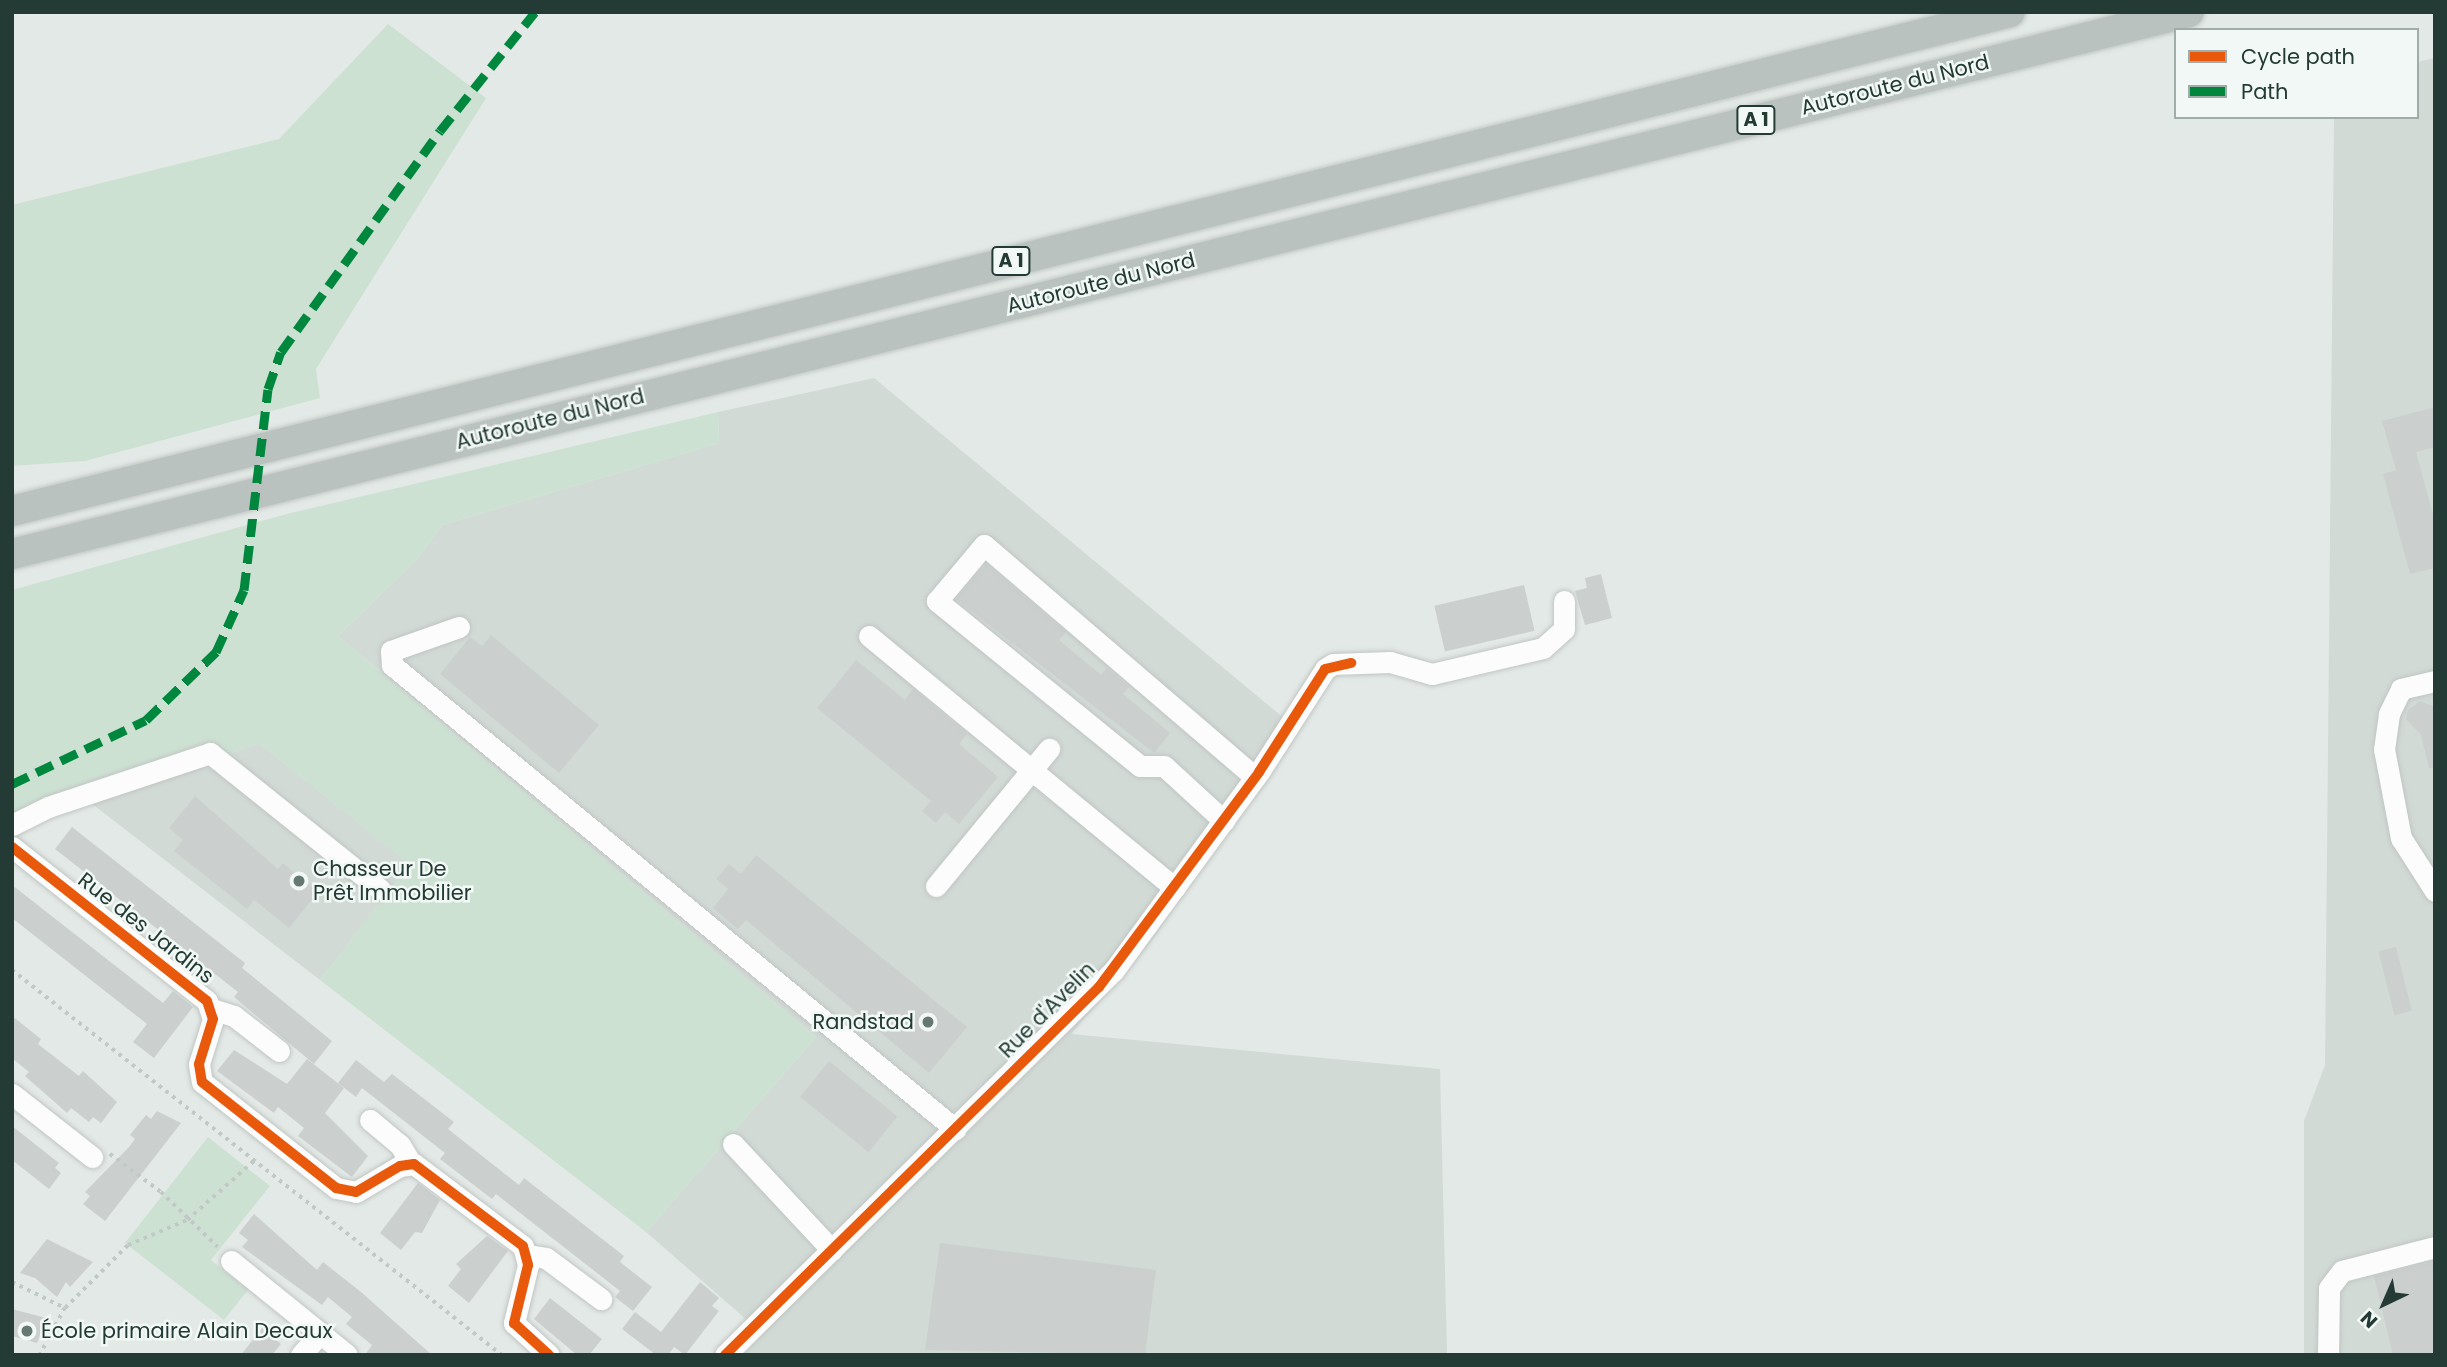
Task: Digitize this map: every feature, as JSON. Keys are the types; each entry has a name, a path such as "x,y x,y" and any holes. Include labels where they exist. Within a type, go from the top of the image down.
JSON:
{"highway":[{"name":"Autoroute du Nord","path":"12,511 2010,12"},
{"name":"Autoroute du Nord","path":"12,554 2189,12"}],"street":[{"path":"1224,821 1164,766 1140,766 937,601 984,545 1255,777"},
{"name":"Rue d'Avelin","path":"725,1355 1099,987 1224,821 1325,669 1351,663 1390,662 1432,674 1543,648 1564,629 1564,601"},
{"path":"459,627 391,651 392,665 955,1129"},
{"path":"869,635 1175,888"},
{"path":"2435,681 2401,690 2389,714 2384,749 2401,838 2435,891"},
{"path":"936,886 1049,749"},
{"path":"12,825 48,807 210,753 380,889"},
{"name":"Rue des Jardins","path":"12,847 212,1009 199,1064 202,1082 336,1188 356,1192 411,1163"},
{"path":"212,1009 234,1016 279,1051"},
{"path":"12,1094 92,1157"},
{"path":"370,1120 400,1144 411,1163 519,1242 528,1255 546,1258 601,1299"},
{"path":"733,1144 832,1250"},
{"path":"2328,1355 2329,1288 2342,1271 2435,1247"},
{"path":"528,1255 514,1323 549,1355"},
{"path":"231,1261 347,1355"},
{"path":"301,1355 320,1333"}],"path":[{"path":"12,970 502,1355"},
{"path":"92,1157 117,1157 231,1261"},
{"path":"40,1355 65,1308 128,1245 187,1220 255,1161"},
{"path":"12,1282 65,1308"}],"shaded area":[{"path":"2435,58 2435,1355 2304,1355 2304,1121 2325,1065 2334,119 2419,119 2419,62"},
{"path":"874,378 1297,729 1149,944 1071,1034 1440,1069 1447,1355 743,1355 763,1334 646,1232 816,1037 338,636 417,559 442,525 719,443 718,412"},
{"path":"259,743 410,864 320,980 91,803"}],"green space":[{"path":"388,24 486,98 316,369 320,398 85,461 12,466 12,205 279,139"},
{"path":"718,412 719,443 442,525 417,559 338,636 816,1037 646,1232 320,980 409,864 259,743 91,803 12,823 12,590 287,514"},
{"path":"208,1137 270,1186 211,1260 248,1290 224,1320 125,1243"}],"building":[{"path":"2435,407 2435,447 2416,452 2435,522 2435,568 2410,574 2383,474 2396,470 2382,421"},
{"path":"986,564 1066,632 1059,640 1101,675 1107,668 1129,687 1123,694 1170,733 1154,753 956,599"},
{"path":"1601,574 1612,618 1585,625 1575,591 1587,588 1585,578"},
{"path":"1524,585 1535,631 1445,651 1434,606"},
{"path":"491,635 599,725 559,773 440,674 470,637 482,646"},
{"path":"856,660 905,700 913,689 967,734 959,744 998,777 959,824 945,812 936,823 922,811 931,801 817,708"},
{"path":"2420,701 2435,707 2435,768 2429,768 2421,735 2406,719 2408,710"},
{"path":"195,796 278,869 283,863 318,892 289,928 254,900 247,909 174,851 183,840 169,828"},
{"path":"72,827 245,963 242,968 332,1041 314,1064 234,997 238,992 55,849"},
{"path":"756,855 967,1027 929,1073 746,920 738,929 713,908 728,889 716,879 729,864 741,874"},
{"path":"12,885 163,1003 173,991 193,1007 154,1058 133,1042 147,1024 12,918"},
{"path":"2396,947 2412,1011 2395,1015 2379,951"},
{"path":"12,1016 41,1039 38,1044 79,1076 83,1071 117,1102 101,1123 93,1117 89,1122 71,1108 67,1113 25,1076 29,1072 12,1058"},
{"path":"234,1050 287,1084 307,1059 344,1088 325,1113 368,1156 352,1177 298,1136 304,1128 278,1107 274,1113 217,1071"},
{"path":"356,1060 384,1082 392,1074 454,1122 448,1129 519,1185 524,1178 624,1256 620,1262 652,1287 633,1311 615,1297 620,1291 496,1194 492,1199 440,1159 445,1153 362,1088 356,1097 338,1083"},
{"path":"829,1061 897,1116 868,1152 800,1097"},
{"path":"157,1111 181,1123 105,1221 83,1204 90,1196 85,1192 129,1147 135,1139 130,1135 146,1115 151,1119"},
{"path":"12,1126 59,1163 55,1168 61,1173 49,1189 12,1160"},
{"path":"418,1183 440,1200 422,1233 415,1232 401,1250 380,1233"},
{"path":"254,1214 317,1270 323,1262 361,1292 432,1355 365,1355 372,1345 346,1324 352,1317 328,1297 322,1305 242,1247 248,1240 239,1233"},
{"path":"487,1236 508,1251 469,1303 448,1286 461,1269 456,1264"},
{"path":"47,1239 93,1262 70,1287 66,1282 57,1297 35,1278 20,1273"},
{"path":"940,1243 1156,1270 1145,1355 925,1350"},
{"path":"2435,1261 2435,1355 2393,1355 2374,1276"},
{"path":"700,1282 719,1298 712,1306 719,1311 685,1355 674,1347 668,1355 656,1355 622,1329 635,1312 661,1332"},
{"path":"550,1298 602,1339 589,1355 577,1355 534,1319"},
{"name":"École primaire Alain Decaux","path":"12,1309 46,1318 37,1343 12,1336"},
{"path":"262,1328 281,1344 272,1355 241,1355"}],"marked path":[{"path":"12,784 146,720 216,652 244,590 268,389 281,352 440,131 535,12"}],"cycle path":[{"path":"725,1355 1099,987 1259,772 1325,669 1351,663"},
{"path":"12,847 207,1001 213,1019 199,1064 202,1082 336,1188 356,1192 400,1166 414,1164 523,1246 528,1265 514,1323 549,1355"}],"place":[{"name":"Chasseur De Prêt Immobilier","path":"299,881"},
{"name":"Randstad","path":"928,1022"},
{"name":"École primaire Alain Decaux","path":"27,1331"}]}
